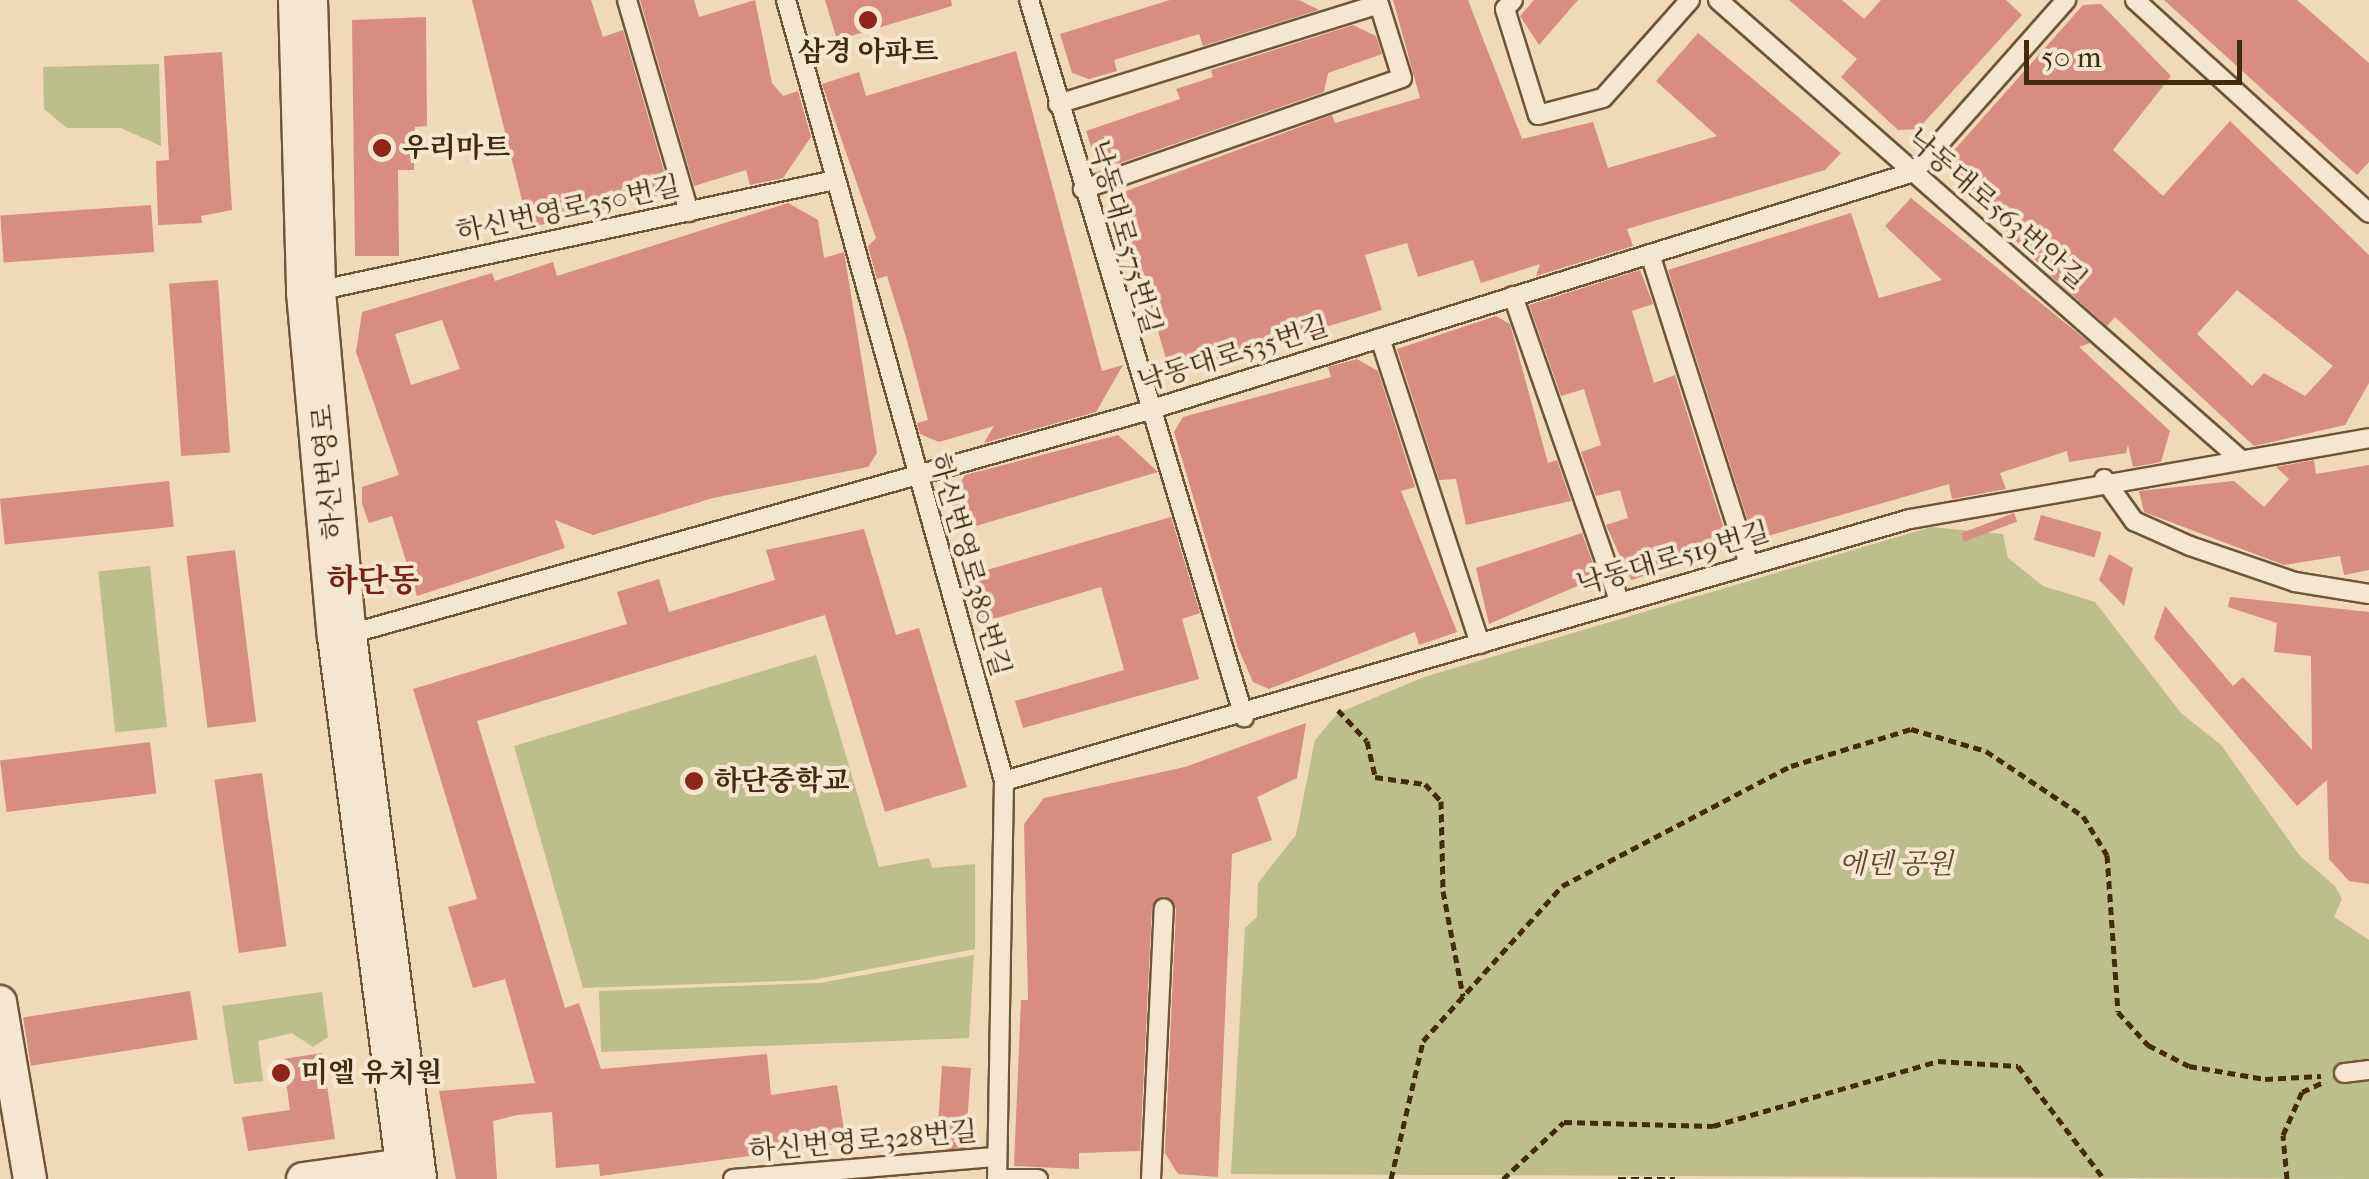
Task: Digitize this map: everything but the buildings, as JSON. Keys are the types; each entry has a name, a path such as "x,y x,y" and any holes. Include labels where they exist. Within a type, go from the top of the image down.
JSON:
{"street":[{"name":"하신번영로","path":"303,0 311,292 342,636 411,1171"},
{"path":"0,1002 30,1179"},
{"path":"303,1179 411,1171"}],"lane":[{"path":"627,0 689,212"},
{"name":"하신번영로380번길","path":"786,0 914,471 1004,781 997,1179"},
{"name":"낙동대로575번길","path":"1028,0 1146,411 1244,718"},
{"path":"1513,0 1505,9 1538,115 1603,98 1690,0"},
{"name":"낙동대로563번안길","path":"1718,0 2240,459"},
{"path":"1914,172 2066,0"},
{"path":"2135,0 2369,212"},
{"path":"1058,104 1380,4 1402,78 1082,189"},
{"name":"낙동대로535번길","path":"342,636 914,471 1146,411 1914,172"},
{"name":"하신번영로350번길","path":"311,292 835,180"},
{"path":"1650,254 1749,564"},
{"path":"1513,296 1620,603"},
{"path":"1380,338 1480,644"},
{"name":"낙동대로519번길","path":"1004,781 1244,718 1749,564 2104,479 2369,438"},
{"path":"2104,479 2134,521 2190,546 2295,582 2369,594"},
{"path":"1151,1179 1164,908"},
{"path":"2344,1073 2369,1070"},
{"name":"하신번영로328번길","path":"733,1179 997,1157"},
{"name":"하신번영로328번길","path":"997,1179 1038,1179"}],"path":[{"path":"1323,694 1367,741 1375,777 1425,784 1442,800 1443,891 1463,996"},
{"path":"1390,1179 1423,1041 1587,865 1791,766 1911,729 1986,752 2083,816 2107,855 2118,1012 2148,1045 2189,1066 2265,1079 2344,1073"},
{"path":"1504,1179 1564,1122 1713,1126 1938,1061 2018,1066 2104,1179"},
{"path":"2288,1179 2283,1135 2302,1092 2344,1073"},
{"path":"1618,1179 1675,1179"}],"green space":[{"path":"159,64 161,146 121,128 67,128 44,109 43,67"},
{"name":"에덴 공원","path":"1931,527 2003,534 2008,558 2043,586 2095,602 2181,713 2221,745 2300,856 2335,886 2342,899 2334,917 2369,940 2369,1179 1231,1174 1245,928 1257,917 1258,883 1296,835 1315,740 1338,713 1424,677"},
{"path":"150,566 167,727 115,733 98,571"},
{"path":"816,655 879,867 929,858 932,868 975,864 975,949 812,980 583,988 514,746"},
{"path":"974,955 969,1038 601,1052 599,991 820,983"},
{"path":"322,992 328,1037 313,1047 292,1033 258,1041 263,1081 234,1084 222,1006"}],"place":[{"name":"삼경 아파트","path":"868,20"},
{"name":"우리마트","path":"382,148"},
{"name":"하단중학교","path":"694,781"},
{"name":"미엘 유치원","path":"281,1073"}],"district":[{"name":"하단동","path":"373,581"}]}
